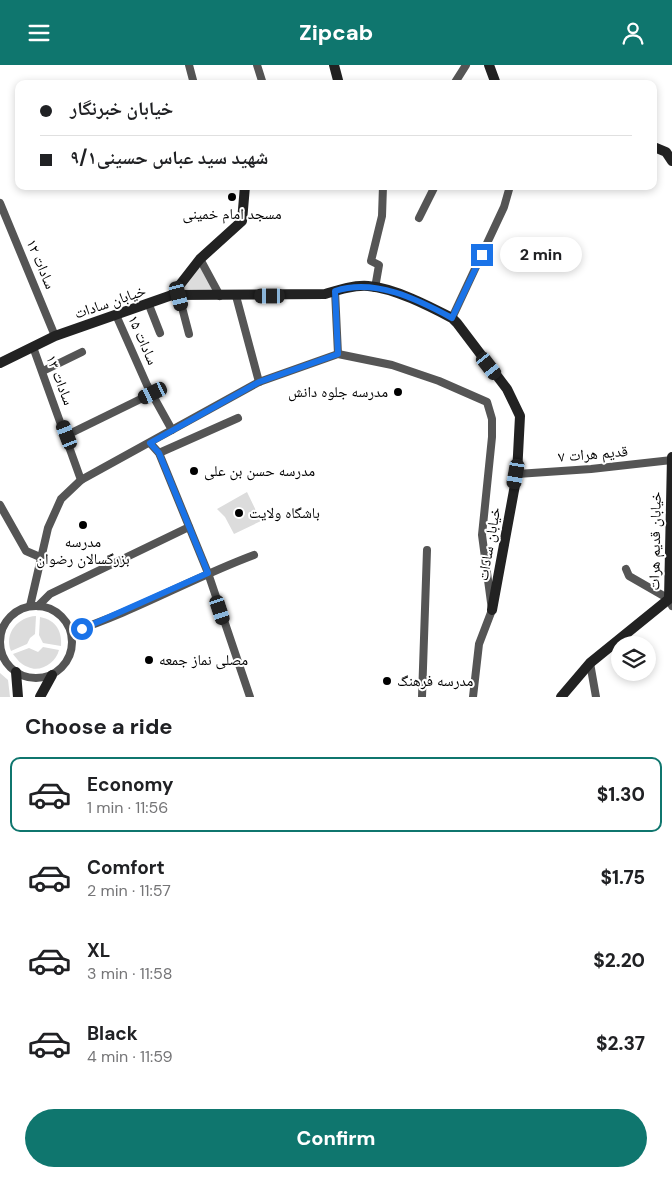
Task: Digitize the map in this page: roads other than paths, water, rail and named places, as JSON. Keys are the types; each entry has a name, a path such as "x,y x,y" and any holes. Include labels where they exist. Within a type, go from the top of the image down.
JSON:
{"street":[{"path":"189,65 193,80"},
{"path":"257,65 262,80"},
{"path":"334,65 337,80"},
{"path":"457,80 466,65"},
{"path":"488,65 494,80"},
{"path":"669,151 672,161"},
{"path":"189,334 175,296 200,259 242,221 246,190"},
{"path":"375,288 379,265 371,261 382,216 383,190"},
{"path":"419,218 433,190"},
{"path":"452,318 504,207 509,190"},
{"name":"سادات ۱۲","path":"0,203 55,336"},
{"path":"200,259 220,296"},
{"name":"خیابان سادات","path":"0,363 55,336 175,296 325,294 368,286 414,299 452,318 507,389 520,417 516,474 492,610"},
{"path":"335,291 338,354"},
{"path":"236,296 259,382"},
{"path":"149,305 160,333"},
{"name":"سادات ۱۵","path":"116,315 172,430"},
{"name":"سادات ۱۳","path":"33,347 82,480"},
{"path":"43,371 82,352"},
{"path":"34,606 40,557 48,528 61,499 82,480 259,382 338,354 392,365 439,381 487,402 492,419 492,437 482,535 492,610 479,644 473,697"},
{"path":"67,435 153,393"},
{"path":"159,453 238,418"},
{"path":"150,443 159,453 208,573 250,697"},
{"name":"قدیم هرات ۷","path":"516,474 591,469 672,459"},
{"name":"خیابان قدیم هرات","path":"561,697 590,663 671,602 672,459"},
{"path":"0,505 26,551 40,557"},
{"path":"52,675 34,677 16,672 4,665 0,644 3,620 17,612 34,606 50,594 188,527"},
{"path":"422,697 427,550"},
{"path":"71,632 93,625 208,573 254,555"},
{"path":"626,569 629,576 671,602"},
{"path":"34,606 56,611 68,624 72,645 69,657 62,667 52,675 40,697"},
{"path":"590,663 596,697"},
{"path":"16,672 18,697"}],"place":[{"name":"مسجد امام خمینی","path":"232,197"},
{"name":"مدرسه جلوه دانش","path":"398,392"},
{"name":"مدرسه حسن بن علی","path":"194,471"},
{"name":"باشگاه ولایت","path":"239,513"},
{"name":"مدرسه بزرگسالان رضوان","path":"83,525"},
{"name":"مصلی نماز جمعه","path":"149,660"},
{"name":"مدرسه فرهنگ","path":"387,681"}]}
